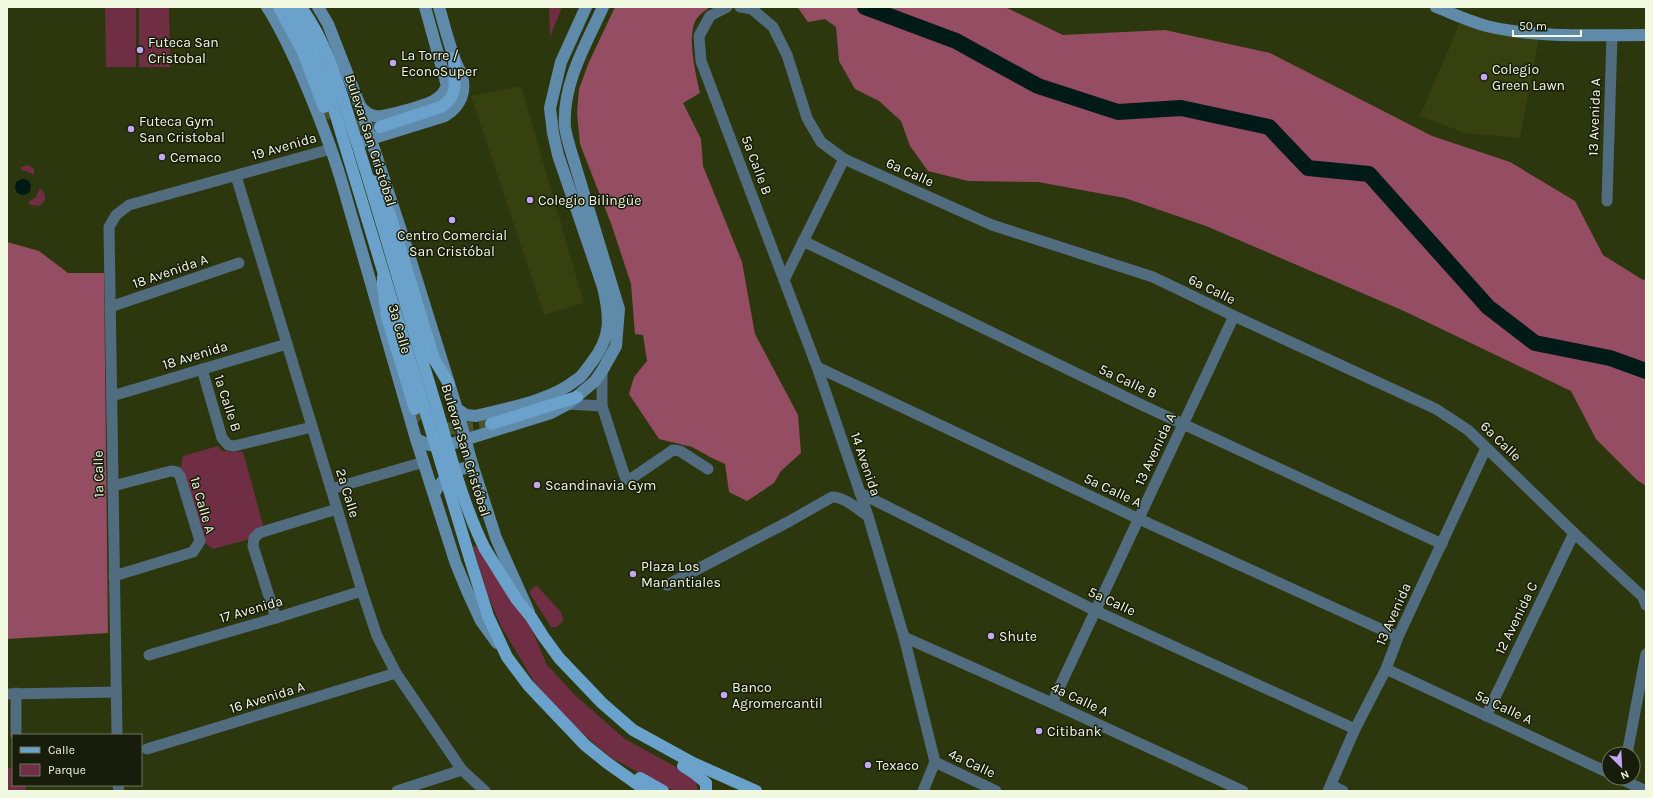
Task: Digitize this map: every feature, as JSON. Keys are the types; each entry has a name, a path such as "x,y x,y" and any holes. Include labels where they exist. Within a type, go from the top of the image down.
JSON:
{"main road":[{"path":"279,7 303,52 324,108"},
{"name":"Bulevar San Cristóbal","path":"286,7 293,14 304,31 327,86 488,616 507,657 528,685 566,726 606,762 647,791"},
{"name":"Bulevar San Cristóbal","path":"301,7 311,21 322,43 364,165 453,462 474,527 485,549 517,600 532,617 543,636 572,673 602,703 633,730 693,763 756,791"},
{"path":"380,126 441,107 447,103 454,90 454,58"},
{"path":"364,165 382,195 390,215 434,359 449,384"},
{"path":"383,270 382,286 387,317 415,408"},
{"path":"491,424 573,400"},
{"path":"633,730 647,744 700,778 706,784 706,791"},
{"path":"606,762 637,776 663,791"}],"street":[{"name":"3a Calle","path":"267,7 292,52 331,149 342,182 416,439 468,593 481,621 507,657"},
{"path":"318,7 328,24 360,106 457,409 465,441 496,538 532,617"},
{"path":"360,106 365,113 383,117 434,101 443,94 447,86 425,7"},
{"path":"439,7 454,58"},
{"path":"416,439 429,445 445,446 552,413 587,389 602,371 616,346 619,309 558,155 553,133 550,108 561,62 586,7"},
{"path":"457,409 471,417 544,398 568,386 578,379 585,372 604,345 608,327 607,305 596,250 565,128 565,108 574,69 603,7"},
{"name":"5a Calle B","path":"726,7 710,16 699,36 701,61 784,280"},
{"name":"6a Calle","path":"740,7 752,9 774,27 787,55 807,118 821,142 844,159 992,225 1153,277 1436,409 1468,430 1574,533 1643,597 1646,605"},
{"path":"1436,7 1490,27 1540,33 1646,36"},
{"path":"292,52 295,41 302,36 328,24"},
{"name":"13 Avenida A","path":"1607,201 1612,35"},
{"name":"19 Avenida","path":"116,215 129,205 370,139 445,116 453,111 459,104 463,94 461,73 454,58"},
{"path":"784,280 844,159"},
{"name":"2a Calle","path":"236,176 377,636 396,673 462,770 485,791"},
{"name":"1a Calle","path":"116,215 109,227 117,734"},
{"path":"360,247 363,238 375,225 389,221 395,222 399,225"},
{"name":"5a Calle B","path":"803,241 1184,424 1442,544"},
{"name":"18 Avenida A","path":"110,307 239,263"},
{"name":"14 Avenida","path":"784,280 817,367 868,516 904,637 935,762"},
{"name":"13 Avenida A","path":"1052,703 1234,316"},
{"name":"18 Avenida","path":"112,396 287,344"},
{"name":"5a Calle A","path":"817,367 1139,519 1398,637"},
{"name":"1a Calle B","path":"202,369 222,438 228,445 234,446 312,428"},
{"path":"602,371 602,406 626,479 632,478 673,450 680,451 708,469"},
{"path":"573,400 602,406"},
{"name":"13 Avenida","path":"1329,788 1355,729 1386,669 1398,637 1486,448"},
{"path":"331,489 424,462"},
{"path":"434,494 445,476 458,469 473,467"},
{"name":"1a Calle A","path":"113,486 171,471 177,472 180,476 200,541 193,552 114,576"},
{"name":"5a Calle","path":"860,493 1096,610 1355,729"},
{"path":"667,585 788,522 832,497 837,497 844,500 868,516"},
{"path":"276,618 254,546 254,538 259,533 337,509"},
{"name":"12 Avenida C","path":"1486,716 1574,533"},
{"name":"17 Avenida","path":"149,655 362,591"},
{"name":"4a Calle A","path":"904,637 1243,791"},
{"path":"1629,746 1643,691 1646,654"},
{"name":"5a Calle A","path":"1386,669 1601,769"},
{"name":"16 Avenida A","path":"147,749 396,673"},
{"path":"16,734 11,694 116,692"},
{"path":"923,791 935,762"},
{"name":"4a Calle","path":"935,762 996,791"},
{"path":"397,791 462,770"},
{"path":"1636,786 1646,791"},
{"path":"1329,788 1343,791"}],"shaded area":[{"path":"615,7 710,7 698,17 694,24 692,33 693,54 700,93 683,103 701,139 703,166 742,262 755,334 798,415 801,453 781,471 774,483 747,501 729,492 725,464 692,447 659,439 629,394 634,377 647,361 643,335 635,334 631,284 612,226 580,144 577,113 579,89 589,62"},
{"path":"1005,7 1063,35 1165,30 1270,53 1432,136 1510,162 1575,201 1603,255 1643,280 1646,279 1646,486 1637,480 1596,439 1571,391 1404,311 1206,226 1125,198 1038,182 968,181 928,171 910,146 901,121 879,101 855,89 839,61 836,27 825,19 808,22 798,8"},
{"name":"Colegio Green Lawn","path":"1461,20 1539,37 1520,138 1465,133 1420,116"},
{"name":"Colegio Bilingüe","path":"521,86 584,303 544,315 471,96"},
{"path":"7,242 39,251 68,273 104,273 108,633 7,639"}],"green space":[{"path":"105,7 136,7 136,67 106,67"},
{"path":"139,7 169,7 170,67 139,67"},
{"path":"549,7 562,7 550,37"},
{"path":"28,165 34,169 34,175 21,170 21,167"},
{"path":"40,188 45,194 45,200 40,206 31,205 28,202 36,197"},
{"path":"218,446 222,451 243,452 263,525 250,539 213,549 199,538 180,472 183,456"},
{"path":"477,546 528,620 547,665 577,697 625,739 689,774 695,780 698,791 676,791 665,787 610,757 583,734 562,713 535,683 501,626 487,593 473,547"},
{"path":"536,585 560,611 564,620 557,627 551,627 529,592"},
{"path":"7,768 11,768 12,786 26,786 26,791 7,791"}],"water":[{"path":"23,179 30,184 31,187 26,194 23,195 16,190 15,187 20,180"}],"waterway":[{"path":"865,7 956,41 1038,86 1118,112 1181,108 1269,127 1308,168 1369,174 1488,307 1535,343 1610,358 1646,371"}],"tunnel":[{"path":"324,107 329,113 349,124 364,127 380,127"},
{"path":"415,409 418,416 425,422 433,426 443,428 464,428 491,424"}],"place":[{"name":"Futeca San Cristobal","path":"140,50"},
{"name":"La Torre / EconoSuper","path":"393,63"},
{"name":"Colegio Green Lawn","path":"1484,77"},
{"name":"Futeca Gym San Cristobal","path":"131,129"},
{"name":"Cemaco","path":"162,157"},
{"name":"Colegio Bilingüe","path":"530,200"},
{"name":"Centro Comercial San Cristóbal","path":"452,220"},
{"name":"Scandinavia Gym","path":"537,485"},
{"name":"Plaza Los Manantiales","path":"633,574"},
{"name":"Shute","path":"991,636"},
{"name":"Banco Agromercantil","path":"724,695"},
{"name":"Citibank","path":"1039,731"},
{"name":"Texaco","path":"868,765"}]}
